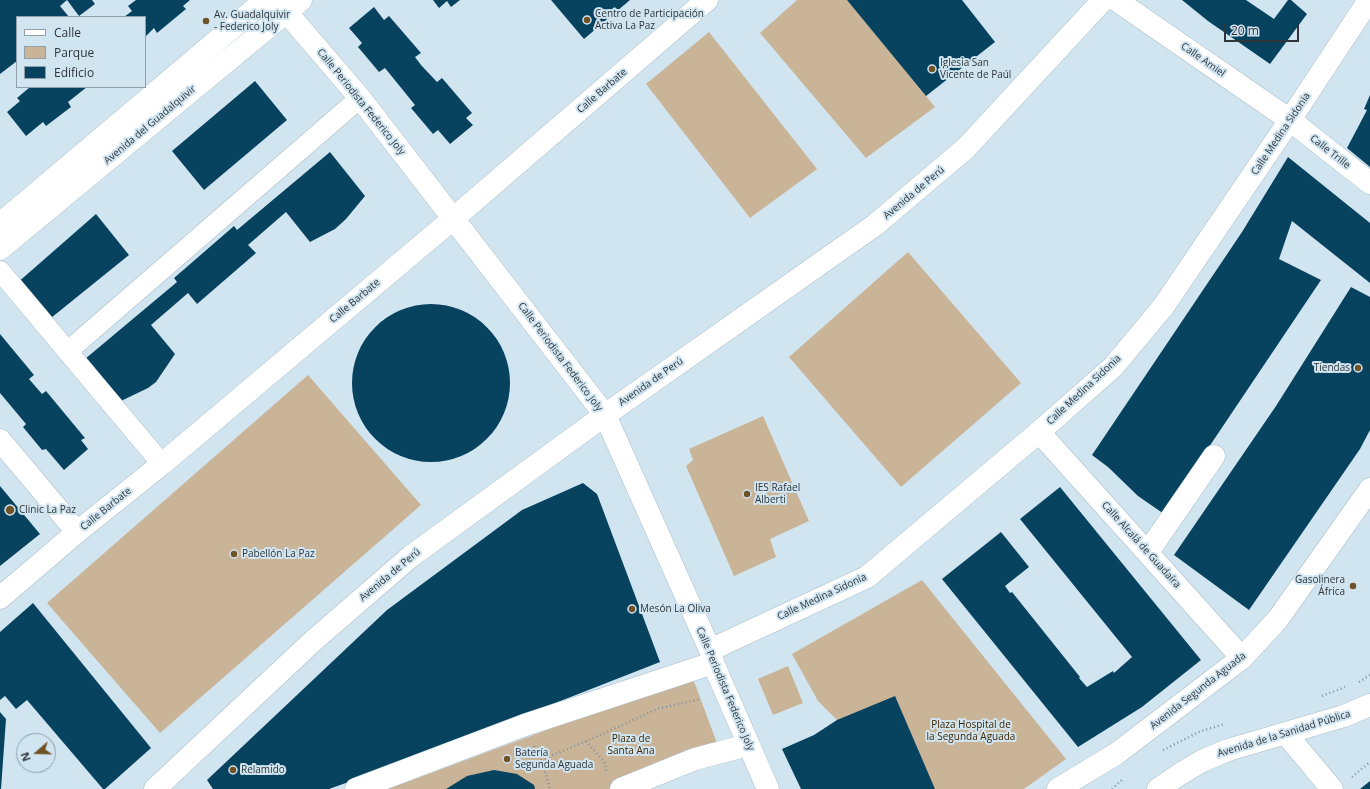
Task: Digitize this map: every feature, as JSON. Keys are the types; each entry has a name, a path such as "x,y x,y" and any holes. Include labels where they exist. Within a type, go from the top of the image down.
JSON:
{"street":[{"path":"2,220 265,0"},
{"name":"Calle Barbate","path":"0,598 77,532 162,464 454,218 707,0"},
{"name":"Avenida de Perú","path":"155,789 313,641 410,557 605,415 868,230 893,210 966,148 1103,0"},
{"name":"Calle Amiel","path":"1116,0 1290,120"},
{"name":"Calle Medina Sidonia","path":"711,656 867,577 1039,432 1112,367 1164,307 1369,0"},
{"name":"Calle Periodista Federico Joly","path":"288,4 605,415 768,789"},
{"name":"Avenida del Guadalquivir","path":"0,249 288,4"},
{"path":"68,351 360,98"},
{"name":"Calle Trille","path":"1290,120 1370,183"},
{"path":"0,271 162,464"},
{"name":"Calle Alcalá de Guadaíra","path":"1039,432 1242,658"},
{"path":"0,440 77,532"},
{"path":"1148,552 1214,456"},
{"name":"Avenida Segunda Aguada","path":"1058,789 1116,754 1242,658 1278,619 1370,489"},
{"path":"356,789 711,656"},
{"name":"Avenida de la Sanidad Pública","path":"1158,789 1202,761 1228,750 1344,716 1370,705"},
{"path":"1286,734 1340,784"},
{"path":"614,783 695,759 748,746"}],"path":[{"path":"1358,683 1370,675"},
{"path":"1316,697 1351,685"},
{"path":"541,760 621,726 657,708 701,699"},
{"path":"525,725 541,760 550,789"},
{"path":"586,741 605,763 614,783"},
{"path":"1340,784 1370,762"}],"green space":[{"path":"797,0 848,0 935,107 866,158 760,33"},
{"path":"709,32 817,169 750,218 646,84"},
{"path":"908,252 1021,383 901,487 789,357"},
{"name":"Pabellón La Paz","path":"308,375 421,505 160,733 47,603"},
{"name":"IES Rafael Alberti","path":"763,416 809,521 770,539 776,557 734,576 686,466 693,460 689,449"},
{"name":"Plaza Hospital de la Segunda Aguada","path":"922,580 1066,759 1024,789 935,789 837,720 818,701 792,654"},
{"path":"788,666 803,703 773,715 758,679"},
{"name":"Plaza de Santa Ana","path":"692,676 721,754 637,789 388,789"}],"building":[{"path":"0,0 67,0 60,6 68,16 16,16 16,62 0,74"},
{"path":"67,0 92,0 95,4 79,16"},
{"path":"136,0 190,0 183,6 186,9 157,33 154,28 146,36 146,16 125,16 132,11 128,6"},
{"path":"433,0 460,0 451,7 447,1 439,8"},
{"name":"Centro de Participación Activa La Paz","path":"551,0 630,0 584,39"},
{"name":"Iglesia San Vicente de Paúl","path":"847,0 962,0 995,42 926,96"},
{"path":"1182,0 1246,0 1274,19 1288,0 1291,0 1307,14 1270,64 1208,21"},
{"path":"374,7 384,20 389,16 421,53 415,57 421,65 437,82 442,78 472,113 466,118 473,125 450,144 438,130 433,134 411,108 415,105 385,68 379,72 358,47 362,43 349,28"},
{"path":"255,81 287,120 204,190 172,151"},
{"path":"29,88 86,88 68,102 71,107 46,126 43,122 26,136 7,112 20,101 17,98"},
{"path":"1370,95 1370,167 1347,148 1367,110 1364,109"},
{"path":"330,152 365,196 346,219 335,229 310,242 286,212 248,245 256,253 197,304 188,293 151,325 175,354 156,382 148,388 121,401 85,359 177,282 174,278 234,226 237,230"},
{"path":"1288,157 1370,223 1370,283 1292,221 1279,259 1321,280 1164,514 1138,496 1108,467 1092,455 1242,232"},
{"path":"96,214 129,255 46,322 16,284"},
{"path":"1351,287 1370,297 1370,430 1360,449 1249,610 1174,555 1276,406"},
{"path":"431,304 461,310 487,327 504,353 510,383 504,413 487,439 461,456 431,462 401,456 375,439 358,413 352,383 358,353 375,327 401,310"},
{"path":"0,334 34,375 29,379 42,394 46,391 85,438 81,440 88,449 64,470 46,449 42,450 23,427 26,424 0,393"},
{"path":"583,483 597,494 660,662 402,763 329,789 213,789 207,780 387,610 522,510"},
{"name":"Clinic La Paz","path":"0,486 40,534 0,566"},
{"path":"1060,487 1201,660 1142,707 1078,747 942,579 1001,532 1029,567 1005,586 1010,593 1012,592 1087,687 1113,671 1114,673 1132,657 1020,519"},
{"path":"33,603 151,748 105,789 103,789 27,700 16,709 5,696 0,700 0,632"},
{"path":"895,696 935,789 801,789 782,749 814,735 837,720"},
{"path":"0,712 6,719 1,789 0,789"},
{"path":"494,770 517,774 534,785 535,789 446,789 467,776"},
{"path":"1370,781 1370,789 1360,789"}],"place":[{"name":"Centro de Participación Activa La Paz","path":"587,20"},
{"name":"Av. Guadalquivir - Federico Joly","path":"206,21"},
{"name":"Iglesia San Vicente de Paúl","path":"932,69"},
{"name":"Tiendas","path":"1358,368"},
{"name":"IES Rafael Alberti","path":"747,494"},
{"name":"Clinic La Paz","path":"10,510"},
{"name":"Pabellón La Paz","path":"234,554"},
{"name":"Gasolinera África","path":"1353,586"},
{"name":"Mesón La Oliva","path":"632,609"},
{"name":"Batería Segunda Aguada","path":"507,759"},
{"name":"Relamido","path":"233,770"}]}
